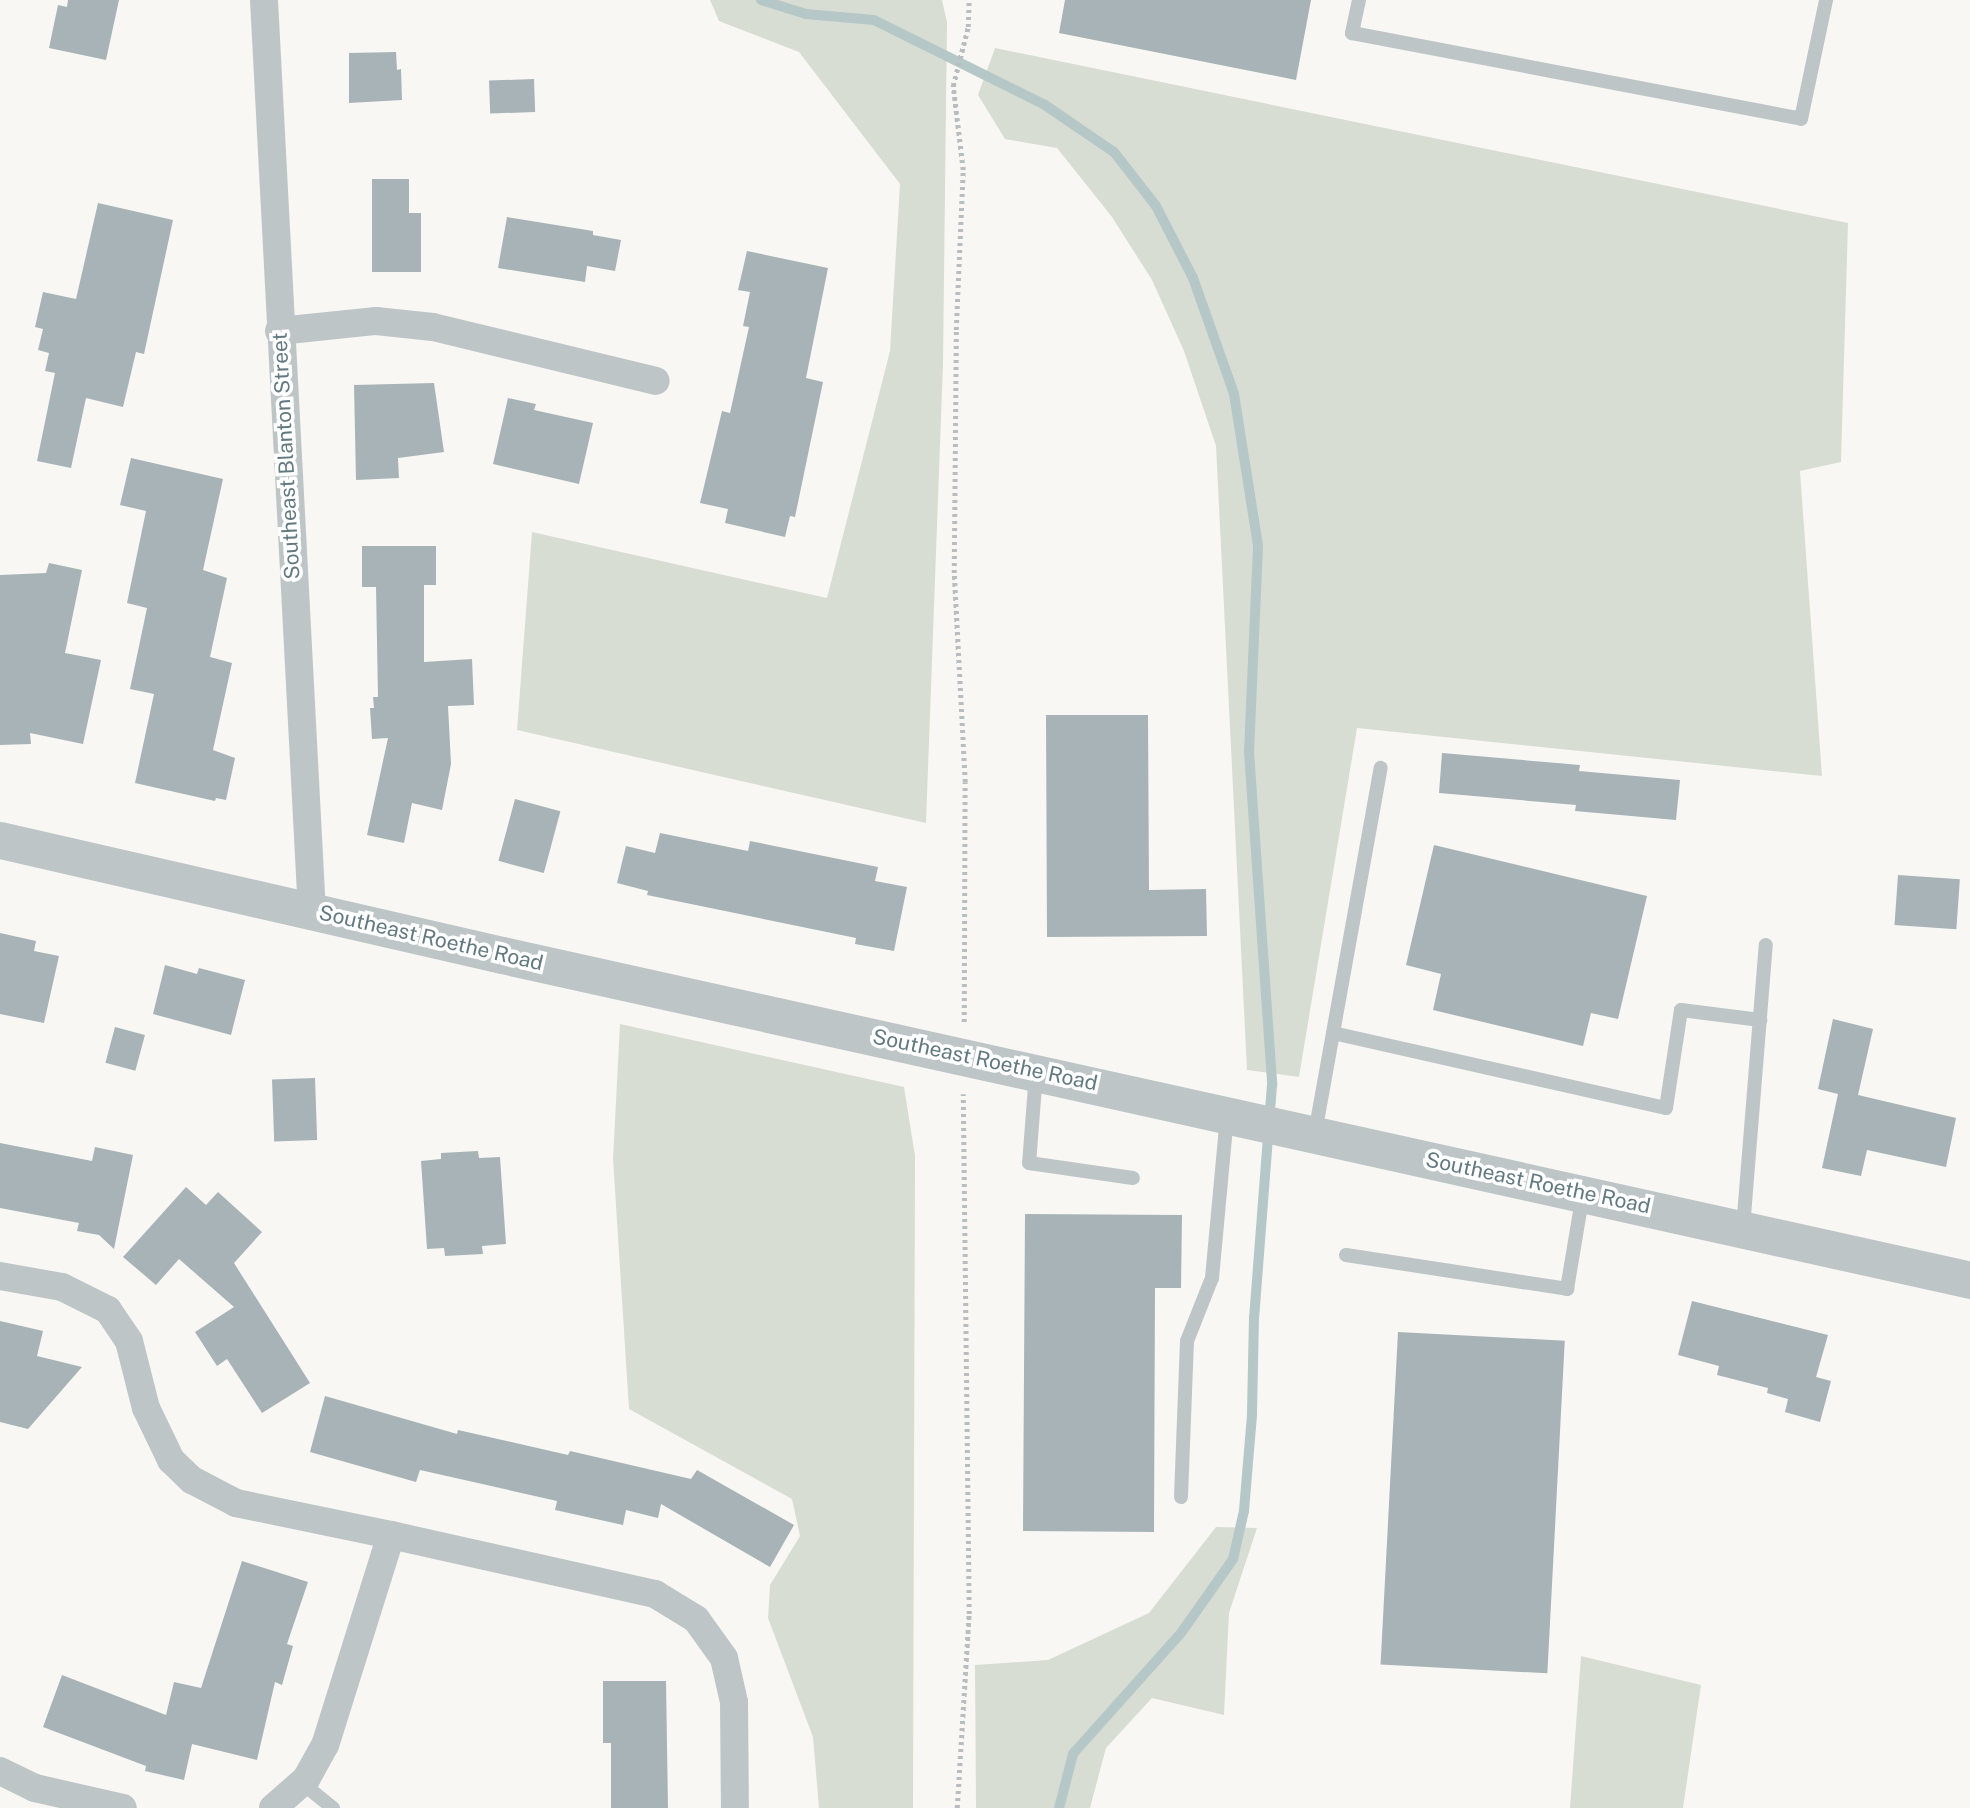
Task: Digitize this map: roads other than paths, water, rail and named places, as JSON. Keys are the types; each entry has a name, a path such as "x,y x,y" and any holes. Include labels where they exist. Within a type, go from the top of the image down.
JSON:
{"street":[{"name":"Southeast Blanton Street","path":"264,0 279,331 312,912"},
{"path":"279,331 376,321 433,327 656,381"},
{"name":"Southeast Roethe Road","path":"0,839 312,912 1970,1280"},
{"path":"0,1276 62,1287 108,1310 129,1341 146,1408 172,1460 192,1480 236,1503 655,1594 696,1619 724,1658 734,1702 734,1808"},
{"path":"273,1808 302,1783 325,1745 391,1535"},
{"path":"0,1772 35,1788 123,1808"}],"lane":[{"path":"1359,0 1352,33 1801,119 1826,0"},
{"path":"1315,1133 1381,768"},
{"path":"1743,1228 1766,945"},
{"path":"1333,1033 1666,1108 1681,1010 1760,1020"},
{"path":"1036,1071 1029,1163 1133,1178"},
{"path":"1181,1497 1187,1342 1212,1278 1227,1114"},
{"path":"1346,1255 1567,1289 1583,1193"},
{"path":"302,1783 334,1808"}],"waterway":[{"path":"761,0 806,14 874,20 1045,105 1114,152 1156,206 1193,278 1234,394 1258,546 1249,752 1272,1085 1254,1317 1252,1415 1244,1511 1233,1559 1181,1633 1073,1754 1059,1808"}]}
